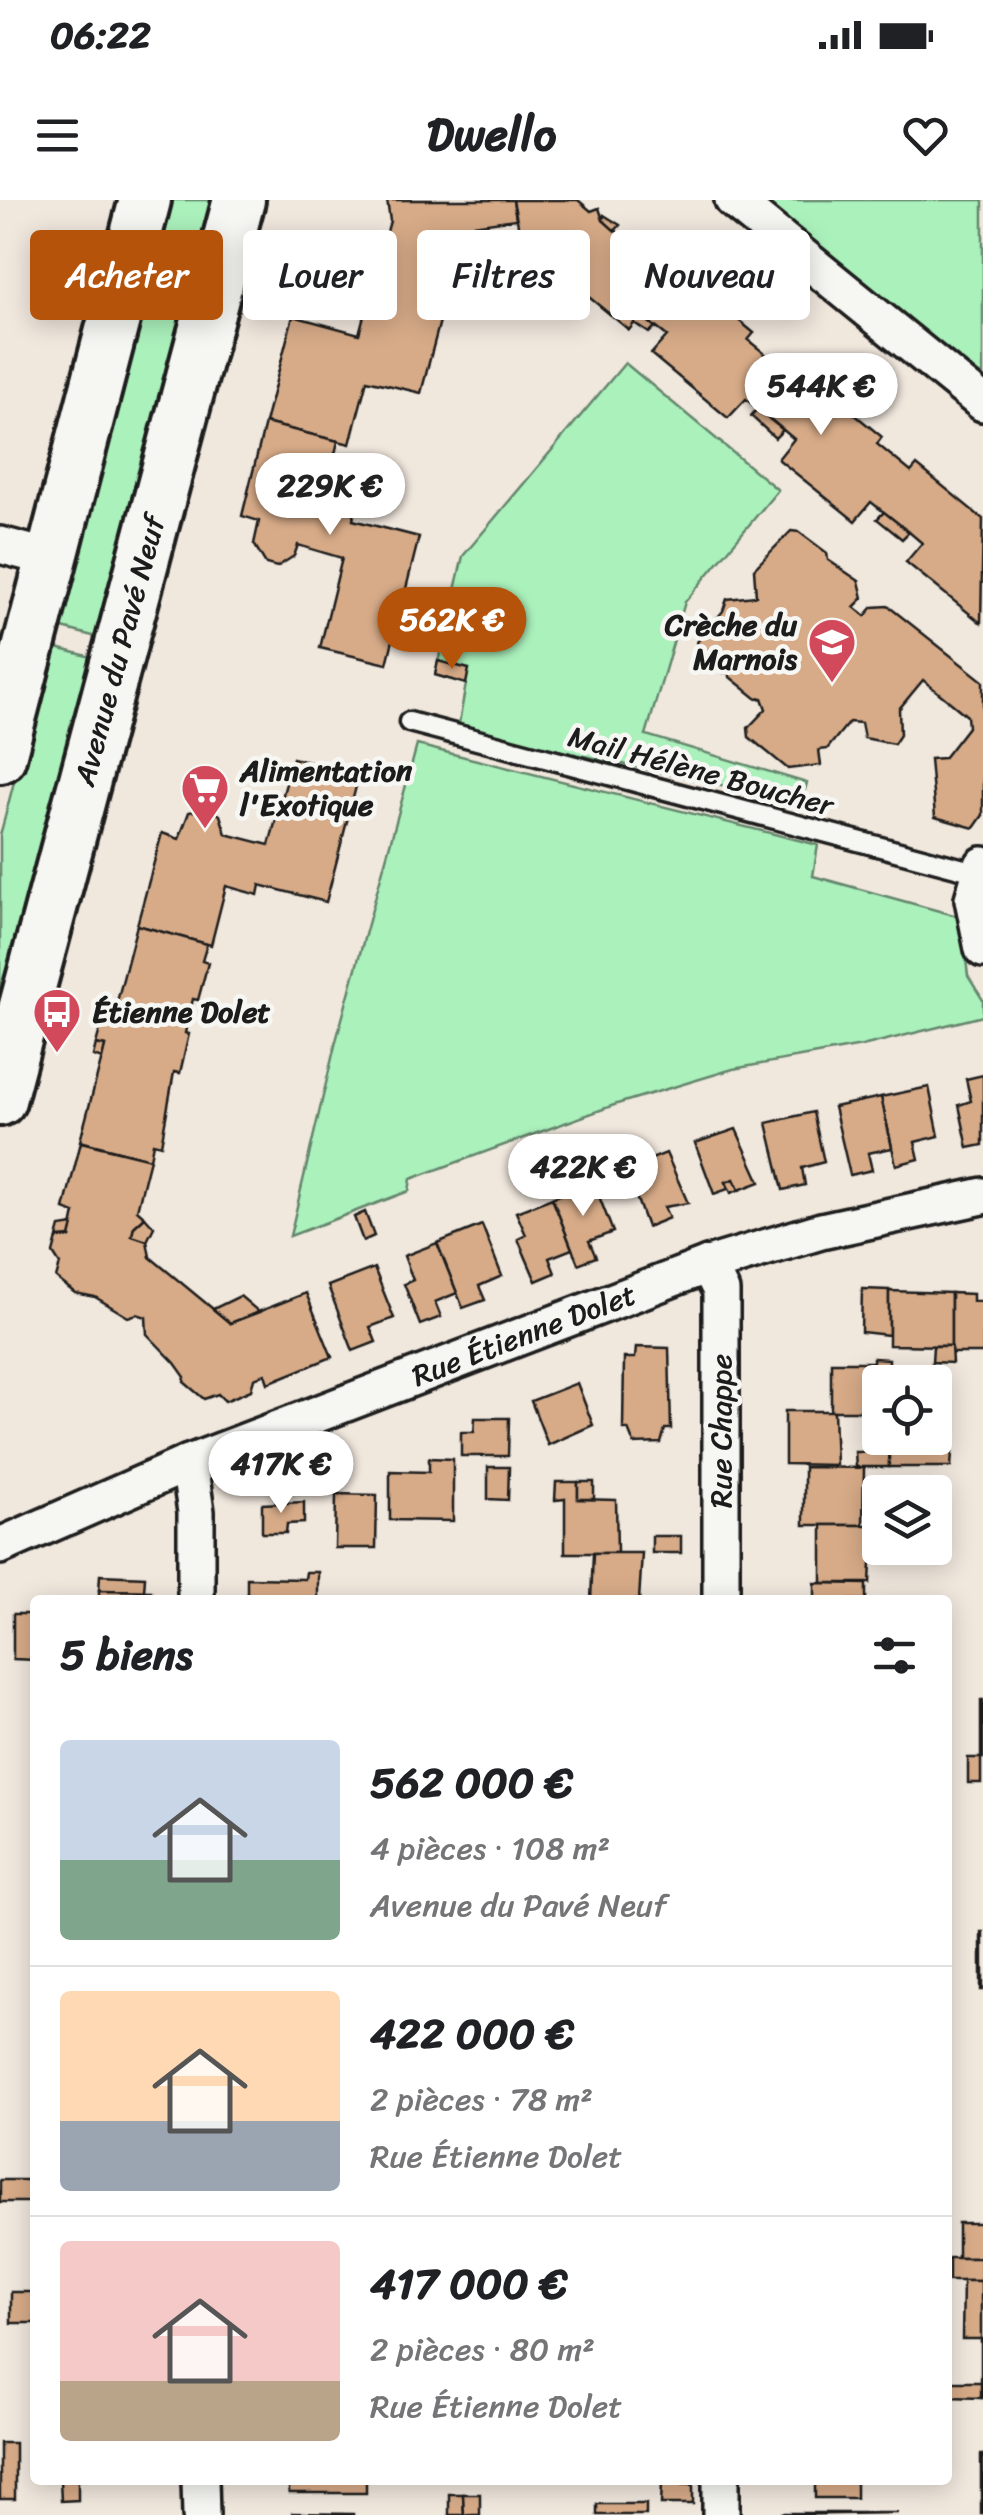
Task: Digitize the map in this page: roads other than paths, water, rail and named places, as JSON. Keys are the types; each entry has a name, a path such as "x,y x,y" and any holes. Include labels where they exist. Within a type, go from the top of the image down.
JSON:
{"main road":[{"path":"0,756 7,698 53,559 145,200"},
{"name":"Avenue du Pavé Neuf","path":"0,1100 239,200"}],"street":[{"path":"732,200 983,403"},
{"path":"0,545 53,559"},
{"path":"981,869 974,899 983,949"},
{"name":"Rue Étienne Dolet","path":"8,1537 708,1265 822,1231 983,1196"},
{"name":"Rue Chappe","path":"708,1265 721,1291 721,1595"},
{"path":"189,1464 196,1512 196,1595"},
{"path":"200,2485 200,2515"},
{"path":"721,2485 721,2515"}],"lane":[{"name":"Mail Hélène Boucher","path":"409,722 981,869"}],"place":[{"name":"Crèche du Marnois","path":"832,684"},
{"name":"Alimentation l'Exotique","path":"205,830"},
{"name":"Étienne Dolet","path":"57,1054"}]}
